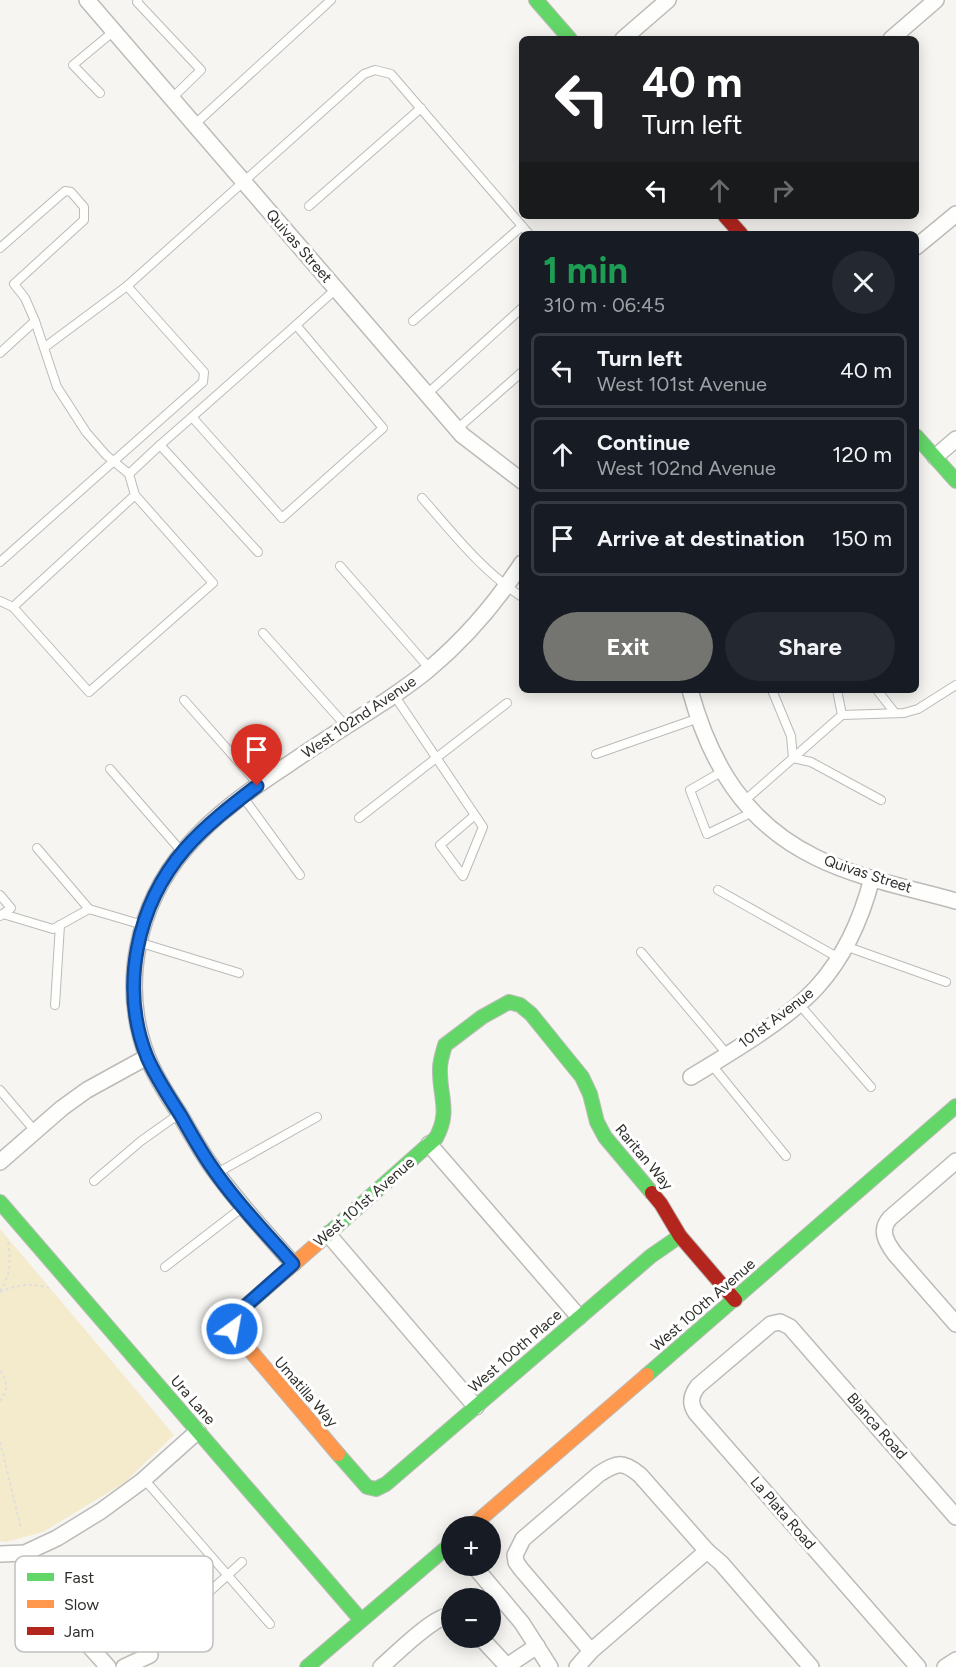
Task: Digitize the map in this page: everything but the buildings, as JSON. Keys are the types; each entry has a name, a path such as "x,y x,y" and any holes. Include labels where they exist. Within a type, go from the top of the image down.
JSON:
{"street":[{"name":"Quivas Street","path":"87,0 457,429 488,457 519,479"},
{"path":"537,0 567,36"},
{"path":"626,36 668,0"},
{"path":"894,36 936,0"},
{"path":"919,245 956,214"},
{"path":"728,219 738,231"},
{"path":"919,439 956,481"},
{"path":"935,457 956,439"},
{"name":"West 102nd Avenue","path":"147,1057 135,1002 138,942 143,925 165,876 182,852 201,832 259,785 430,669 483,617 519,567"},
{"name":"Quivas Street","path":"691,693 710,750 748,807 773,830 815,857 872,878 956,901"},
{"name":"101st Avenue","path":"691,1077 780,1019 817,988 842,952 864,909 872,878"},
{"name":"West 101st Avenue","path":"293,1264 436,1138 443,1125 444,1111 440,1067 445,1045 449,1040 502,1004 516,1003"},
{"name":"Raritan Way","path":"516,1003 531,1014 582,1077 590,1094 601,1131 661,1204 680,1236 735,1300"},
{"path":"0,1162 87,1090 147,1057 216,1173 293,1264"},
{"name":"West 100th Avenue","path":"484,1516 956,1106"},
{"path":"429,1144 579,1317"},
{"path":"956,1161 886,1223 885,1238 894,1254 956,1324"},
{"name":"Ura Lane","path":"0,1202 361,1620"},
{"path":"328,1234 476,1407"},
{"name":"West 100th Place","path":"372,1489 386,1484 651,1256 680,1236"},
{"name":"Umatilla Way","path":"293,1264 233,1317 232,1329 361,1481 372,1489"},
{"name":"Blanca Road","path":"730,1358 776,1321 790,1327 956,1517"},
{"name":"La Plata Road","path":"730,1358 698,1386 692,1397 693,1408 918,1667"},
{"path":"0,1554 25,1553 57,1538 144,1479 198,1431"},
{"path":"591,1651 521,1569 516,1562 517,1548 523,1539 598,1474 621,1463 640,1475 707,1551 721,1563 811,1667"},
{"path":"577,1667 591,1651 707,1551"},
{"path":"308,1667 441,1552"},
{"path":"482,1576 522,1623 550,1667"},
{"path":"381,1667 441,1618"},
{"path":"490,1648 508,1667 537,1646"},
{"path":"95,1652 108,1667"},
{"path":"124,1667 150,1655"},
{"path":"945,1667 956,1660"}],"lane":[{"path":"138,0 137,2 201,70 172,98"},
{"path":"195,125 331,0"},
{"path":"100,93 73,65 114,31"},
{"path":"45,347 127,286 364,74 375,70 391,74 526,231"},
{"path":"309,206 421,108"},
{"path":"0,248 65,191 70,192 84,207 84,219 14,284 25,298 35,321 57,387 86,432 112,460 129,474 135,495 213,583 89,692 13,607 0,601"},
{"path":"413,321 522,226"},
{"path":"0,562 112,460 203,382 204,372 127,286"},
{"path":"129,474 336,289"},
{"path":"427,394 519,311"},
{"path":"0,353 35,321"},
{"path":"192,417 282,518 375,436 383,428 296,325"},
{"path":"457,429 519,375"},
{"path":"160,445 258,552"},
{"path":"13,607 135,495"},
{"path":"422,498 482,565 506,587 519,595"},
{"path":"340,566 430,669"},
{"path":"263,633 346,726"},
{"path":"723,771 690,790 707,834 748,807 793,758 842,715 904,713 918,708 956,685"},
{"path":"773,693 791,736 793,758"},
{"path":"838,693 842,715"},
{"path":"879,693 895,713"},
{"path":"393,695 435,759 475,815 483,827 463,876 440,845 475,815"},
{"path":"184,700 259,785"},
{"path":"359,818 507,703"},
{"path":"596,754 699,718"},
{"path":"793,758 811,762 881,800"},
{"path":"110,769 182,852"},
{"path":"243,797 300,875"},
{"path":"37,848 89,909 143,925"},
{"path":"718,890 842,952 946,982"},
{"path":"0,895 11,908 1,915"},
{"path":"1,915 53,929 89,909"},
{"path":"55,1005 60,926"},
{"path":"138,942 239,973"},
{"path":"641,952 727,1054"},
{"path":"799,1004 871,1087"},
{"path":"711,1064 786,1156"},
{"path":"0,1090 35,1131"},
{"path":"94,1180 141,1141 179,1114"},
{"path":"216,1173 317,1118"},
{"path":"165,1267 243,1207"},
{"path":"144,1479 211,1556"},
{"path":"213,1559 270,1624"},
{"path":"213,1589 242,1562"}],"path":[{"path":"0,1291 7,1281 11,1266 8,1238"},
{"path":"0,1291 15,1285 30,1284 50,1288"},
{"path":"0,1371 6,1381 6,1391 0,1399"},
{"path":"0,1442 21,1528"}],"shaded area":[{"path":"0,1229 174,1435 124,1483 43,1532 6,1542 0,1541"}],"traffic: fast":[{"path":"536,0 567,36"},
{"path":"919,439 956,481"},
{"path":"319,1242 436,1138 444,1111 440,1068 445,1045 482,1017 509,1002 520,1005 531,1014 582,1077 590,1094 597,1122 605,1137 652,1193"},
{"path":"647,1375 956,1106"},
{"path":"0,1202 361,1620"},
{"path":"338,1454 367,1487 376,1489 386,1484 651,1256 680,1236"},
{"path":"307,1667 441,1552"}],"traffic: slow":[{"path":"319,1242 233,1317 232,1329 338,1454"},
{"path":"484,1516 647,1375"}],"traffic: jam":[{"path":"728,219 738,231"},
{"path":"652,1193 680,1236 735,1300"}],"route":[{"path":"232,1329 233,1317 293,1264 216,1173 161,1084 147,1057 141,1037 134,984 140,935 146,915 165,876 201,832 257,786"}]}
